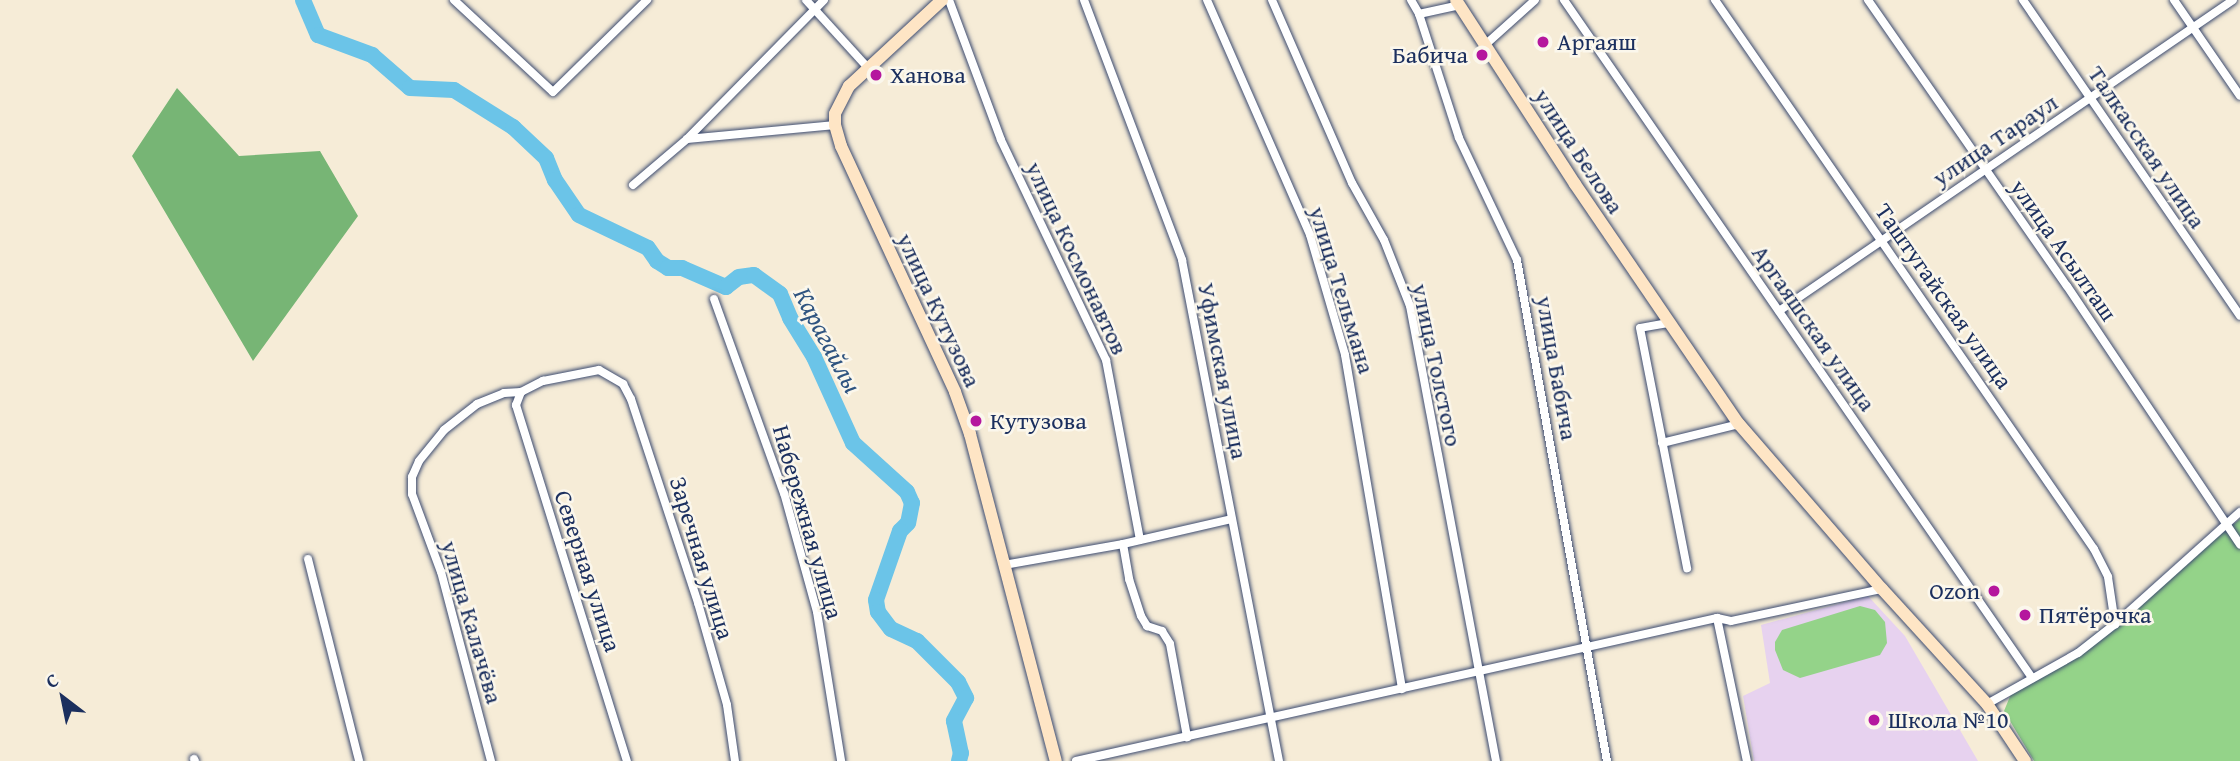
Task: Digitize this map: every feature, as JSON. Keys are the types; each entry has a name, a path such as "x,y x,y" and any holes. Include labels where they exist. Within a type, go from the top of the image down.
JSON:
{"main road":[{"path":"835,125 835,114 842,97 868,68 942,0"},
{"name":"улица Белова","path":"1458,2 1668,323 1739,424 1882,589 1987,704 2025,761"},
{"name":"улица Кутузова","path":"835,125 841,146 955,392 970,434 1056,761"}],"street":[{"path":"455,1 553,92 647,0"},
{"path":"806,0 868,68"},
{"path":"632,186 687,139 824,0"},
{"name":"улица Космонавтов","path":"949,0 1001,140 1106,360 1140,540"},
{"name":"Уфимская улица","path":"1084,0 1182,260 1279,761"},
{"name":"улица Тельмана","path":"1207,0 1310,235 1338,330 1345,355 1402,689"},
{"name":"улица Толстого","path":"1272,0 1352,183 1384,240 1410,306 1496,761"},
{"name":"улица Бабича","path":"1410,0 1419,14 1459,138 1517,260 1607,761"},
{"path":"1485,45 1535,0"},
{"name":"Аргаяшская улица","path":"1564,0 2032,678"},
{"name":"Таштугайская улица","path":"1715,0 2094,549 2108,578 2115,624"},
{"name":"улица Асылташ","path":"1868,0 2240,544"},
{"name":"Талкасская улица","path":"2023,0 2240,316"},
{"path":"2174,0 2240,96"},
{"name":"улица Тараул","path":"1779,311 2233,0"},
{"path":"1419,14 1458,2"},
{"path":"687,139 835,125"},
{"name":"Набережная улица","path":"714,299 784,493 817,612 841,761"},
{"path":"1668,323 1640,328 1687,568"},
{"name":"Заречная улица","path":"521,393 558,377 599,370 612,375 623,384 631,399 698,603 727,705 735,761"},
{"name":"улица Калачёва","path":"491,761 441,572 412,494 412,477 419,461 444,430 477,404 504,393 521,393"},
{"name":"Северная улица","path":"521,393 516,405 627,761"},
{"path":"1662,443 1739,424"},
{"path":"1987,704 2078,653 2115,624 2240,512"},
{"path":"1004,565 1123,544 1231,519"},
{"path":"1123,544 1129,579 1141,616 1147,626 1162,631 1170,645 1187,737"},
{"path":"308,559 359,761"},
{"path":"1076,761 1717,618 1731,621 1882,589"},
{"path":"1717,618 1747,761"}],"shaded area":[{"path":"1868,596 1905,636 1978,761 1754,761 1743,696 1770,683 1761,625"}],"green space":[{"path":"177,88 239,156 320,151 358,216 253,361 132,156"},
{"path":"2240,519 2240,761 2034,761 2004,711 2011,694 2079,647"},
{"path":"1860,606 1875,610 1885,622 1887,643 1880,655 1800,678 1783,670 1775,650 1775,642 1782,630"}],"waterway":[{"name":"Карагайлы","path":"303,0 318,35 372,55 410,88 454,90 513,127 546,158 555,180 579,215 648,248 657,261 668,268 682,268 726,287 739,277 754,275 780,294 790,318 814,357 853,443 907,492 912,503 908,523 900,531 876,600 878,612 891,629 917,641 958,682 966,698 954,721 961,753 959,761"}],"place":[{"name":"Аргаяш","path":"1543,42"},
{"name":"Бабича","path":"1482,55"},
{"name":"Ханова","path":"876,75"},
{"name":"Кутузова","path":"976,421"},
{"name":"Ozon","path":"1994,591"},
{"name":"Пятёрочка","path":"2025,615"},
{"name":"Школа №10","path":"1874,720"}]}
